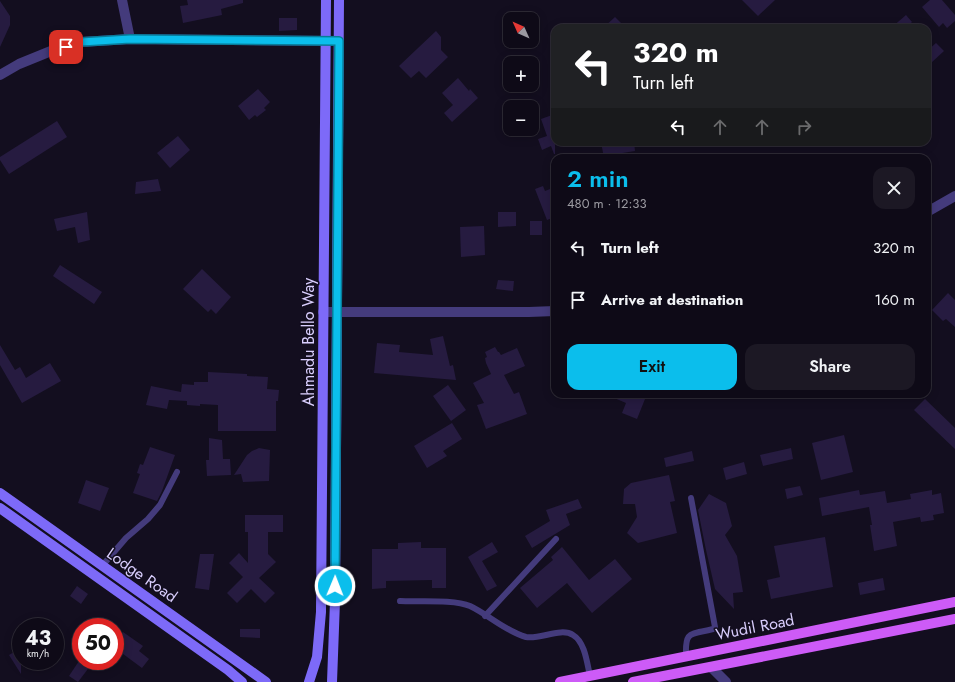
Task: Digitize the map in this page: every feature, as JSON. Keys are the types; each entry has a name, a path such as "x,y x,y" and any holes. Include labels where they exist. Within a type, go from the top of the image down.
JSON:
{"main road":[{"name":"Ahmadu Bello Way","path":"308,682 317,657 320,638 326,0"},
{"name":"Ahmadu Bello Way","path":"332,682 335,601 339,0"},
{"path":"322,406 337,405"},
{"name":"Lodge Road","path":"0,493 266,682"},
{"name":"Lodge Road","path":"0,508 228,670 242,682"},
{"name":"Wudil Road","path":"560,682 955,602"},
{"name":"Wudil Road","path":"633,682 955,619"},
{"path":"700,654 706,668"}],"street":[{"path":"122,0 130,39"},
{"path":"0,76 51,51 81,42 130,39 339,41"},
{"path":"931,210 955,196"},
{"path":"323,312 551,311"},
{"path":"706,668 726,682"}],"lane":[{"path":"102,566 126,538 148,519 160,505 178,472"},
{"path":"686,656 686,639 690,635 715,628 691,498"},
{"path":"485,616 556,539"},
{"path":"400,601 457,603 469,606 513,632 528,638 569,632 581,643 590,676"}],"building":[{"path":"187,0 243,0 243,3 221,9 222,15 183,23 180,6 188,5"},
{"path":"742,0 775,0 758,16"},
{"path":"930,0 942,0 955,15 955,21 947,28 943,23 939,27 922,7"},
{"path":"0,1 10,16 10,25 0,47"},
{"path":"906,15 912,22 910,24 896,24"},
{"path":"615,17 622,24 607,24"},
{"path":"279,18 297,18 297,30 279,31"},
{"path":"436,31 441,37 441,50 448,57 426,78 419,71 411,78 399,66"},
{"path":"936,43 944,51 931,63 931,47"},
{"path":"458,78 469,91 470,89 478,98 452,122 444,113 453,105 442,93"},
{"path":"258,89 270,102 264,108 266,110 257,117 255,115 249,120 238,106"},
{"path":"551,115 551,146 542,150 538,139 547,136 541,119"},
{"path":"57,121 67,137 9,174 0,160 0,157"},
{"path":"178,136 190,150 170,168 157,153"},
{"path":"551,146 555,146 554,154"},
{"path":"602,146 634,146 635,151 603,154"},
{"path":"158,179 161,191 135,194 136,182"},
{"path":"543,186 545,191 551,189 551,218 547,220 535,189"},
{"path":"87,212 90,240 78,243 75,227 57,231 54,219"},
{"path":"498,212 516,212 516,226 498,227"},
{"path":"530,221 542,221 542,235 530,235"},
{"path":"484,226 485,255 461,257 460,227"},
{"path":"60,265 102,292 94,304 53,276"},
{"path":"202,269 231,297 216,314 211,309 208,312 183,289"},
{"path":"498,280 514,281 513,291 496,289"},
{"path":"948,293 955,300 955,327 946,319 943,321 932,310"},
{"path":"443,336 450,366 453,365 456,380 374,373 377,343 400,345 399,352 433,355 430,339"},
{"path":"0,345 15,370 20,367 26,378 50,363 61,381 22,403 0,365"},
{"path":"495,347 501,355 517,348 525,366 504,375 514,394 519,392 527,414 486,429 477,405 484,403 473,383 491,374 486,363 485,358 487,357 485,352"},
{"path":"208,372 247,374 247,376 268,377 267,389 279,390 278,401 276,401 276,431 218,431 218,405 187,405 187,401 169,400 167,409 146,405 151,386 181,392 182,384 194,385 194,382 208,382"},
{"path":"448,385 466,410 451,421 433,396"},
{"path":"614,398 645,398 637,419 622,413 626,403"},
{"path":"925,399 955,428 955,449 914,410"},
{"path":"452,423 462,439 443,451 447,456 427,468 414,446"},
{"path":"844,435 853,472 821,480 812,443"},
{"path":"209,438 222,440 223,459 230,459 231,475 207,476 206,460 209,460"},
{"path":"150,447 175,455 157,501 133,493 140,474 137,473 140,464 143,465"},
{"path":"259,448 270,450 269,481 243,482 241,474 234,475 247,455"},
{"path":"791,448 793,459 763,466 760,455"},
{"path":"692,451 694,461 666,467 664,458"},
{"path":"744,462 747,474 726,480 723,468"},
{"path":"669,475 675,501 670,502 677,533 638,543 627,533 637,517 635,504 623,504 624,489 631,483"},
{"path":"86,480 109,488 100,511 78,503"},
{"path":"800,486 803,495 787,499 785,489"},
{"path":"859,490 860,495 885,491 887,503 911,499 910,494 932,490 932,495 941,493 944,513 933,515 934,520 921,522 920,517 893,522 897,546 874,551 869,507 822,516 819,498"},
{"path":"709,494 726,503 732,526 725,535 737,556 743,592 733,593 734,609 715,589 706,550 698,510"},
{"path":"578,499 582,508 566,514 570,525 532,548 525,536 550,521 546,510"},
{"path":"245,515 283,515 283,532 268,532 268,554 276,562 259,578 275,593 265,603 251,589 237,603 227,593 243,577 229,563 239,553 248,563 248,532 245,532"},
{"path":"825,537 833,587 771,599 767,580 780,577 774,546"},
{"path":"421,542 421,548 446,548 446,588 432,588 432,580 386,581 386,588 372,589 372,549 398,549 398,543"},
{"path":"492,542 498,552 482,561 497,586 487,591 468,557"},
{"path":"562,547 589,580 615,559 632,579 592,613 567,583 537,608 520,588 553,560 551,557"},
{"path":"200,554 214,554 209,590 195,588"},
{"path":"883,578 885,590 860,595 858,583"},
{"path":"77,586 88,594 81,604 70,596"},
{"path":"240,629 260,629 260,638 240,637"},
{"path":"124,633 143,646 139,651 149,659 142,668 124,655"},
{"path":"73,670 87,670 78,682 69,676"}],"route":[{"path":"66,47 81,42 130,39 339,41 335,586"}]}
